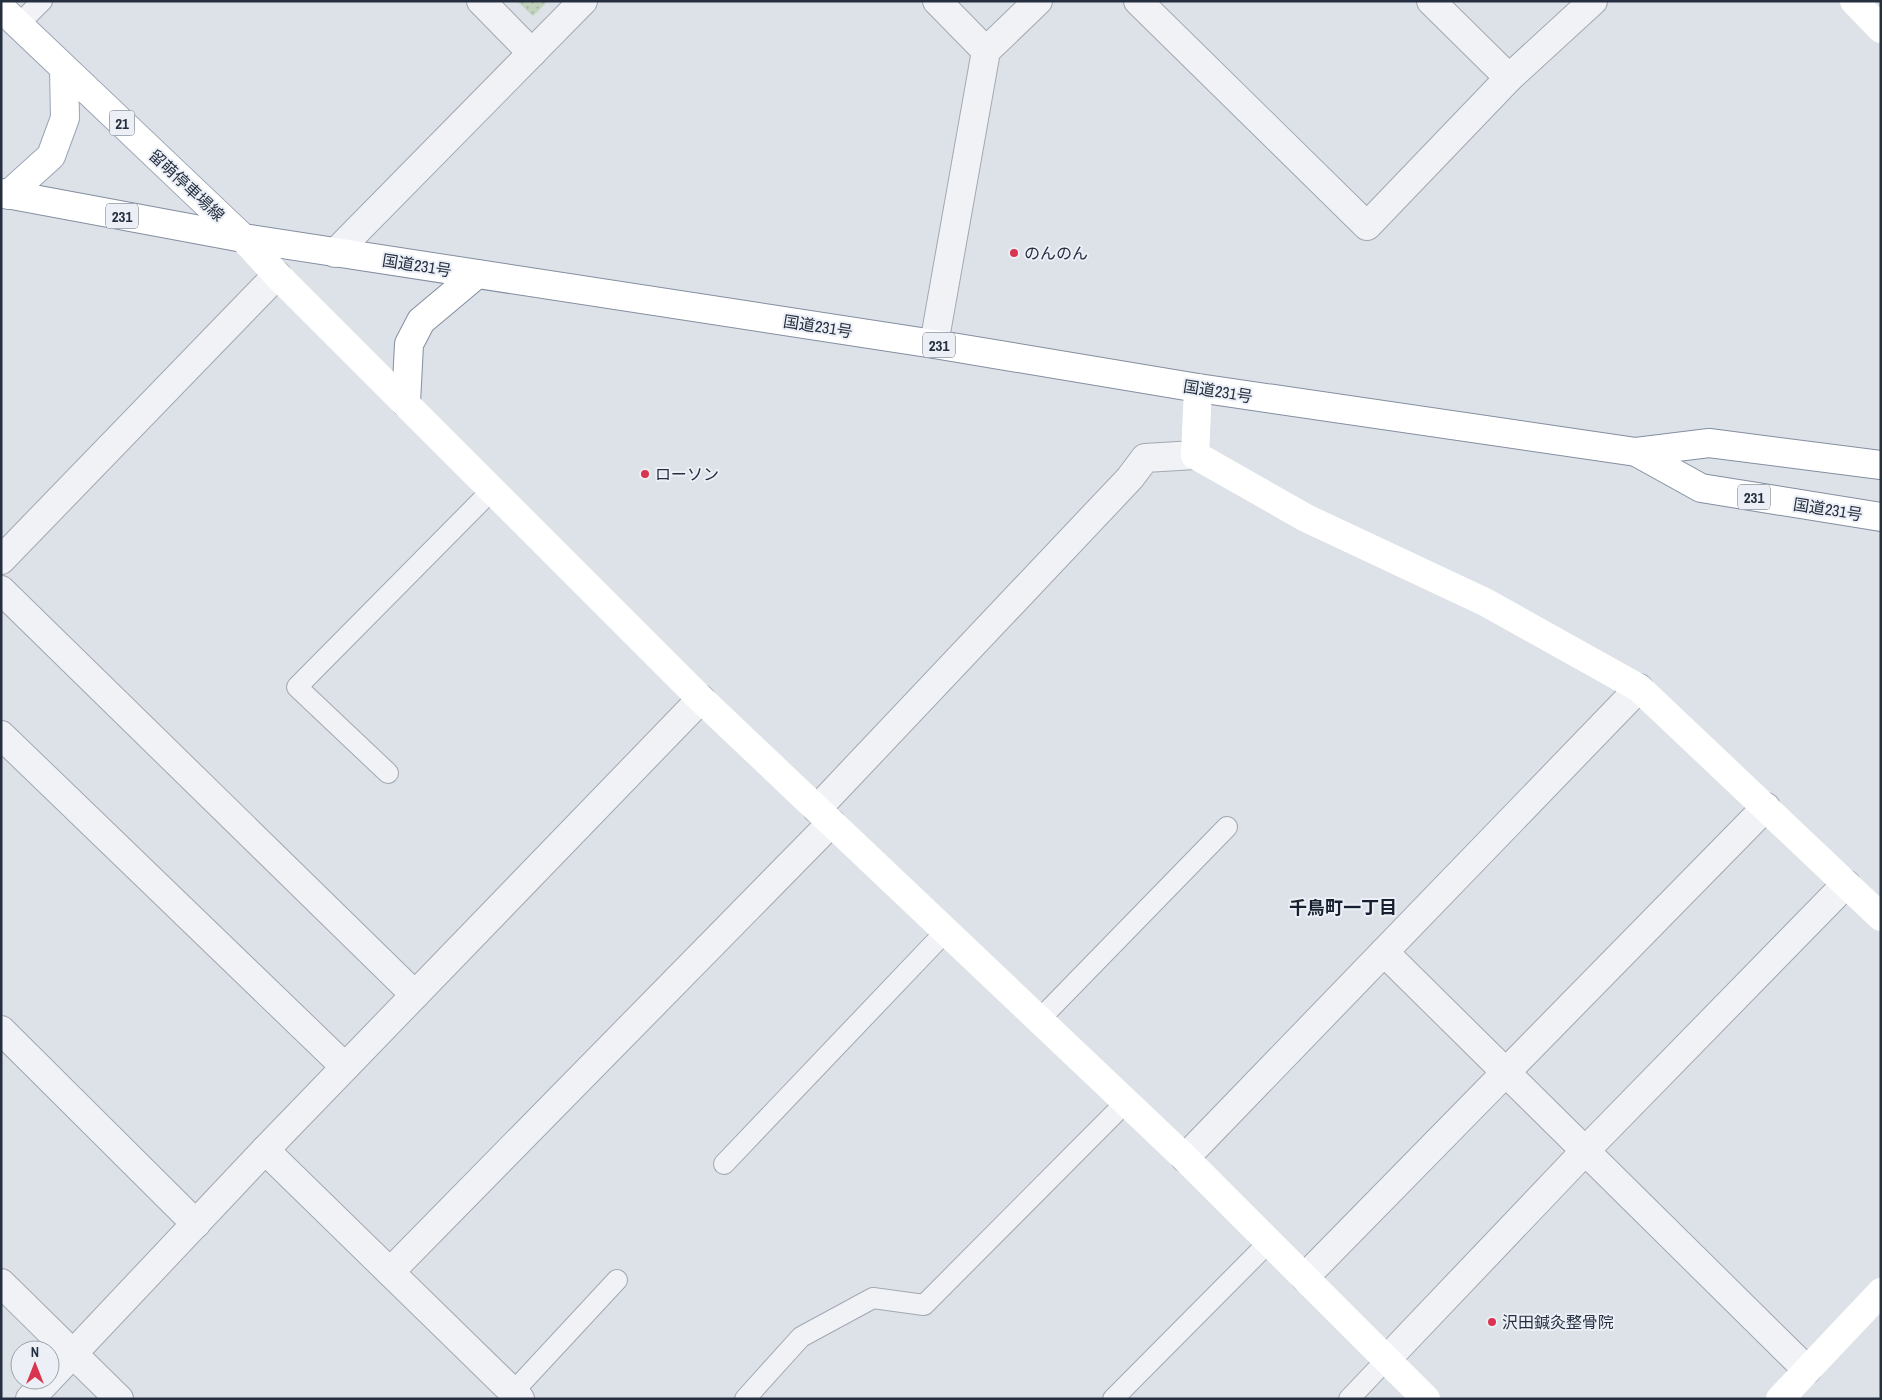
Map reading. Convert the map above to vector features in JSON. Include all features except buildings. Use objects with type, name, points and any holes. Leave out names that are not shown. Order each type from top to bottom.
[{"type":"main road","points":[[1854,1],[1881,29]]},
{"type":"main road","name":"留萌停車場線","points":[[10,16],[243,238],[277,275],[701,699],[1185,1158],[1426,1399]]},
{"type":"main road","points":[[5,194],[51,156],[65,118],[64,69]]},
{"type":"main road","name":"国道231号","points":[[5,194],[335,253],[934,344],[1198,388],[1636,452],[1709,442],[1881,465]]},
{"type":"main road","points":[[406,403],[409,344],[421,320],[477,274]]},
{"type":"main road","points":[[1198,388],[1195,455],[1306,518],[1485,602],[1639,688],[1881,917]]},
{"type":"main road","name":"国道231号","points":[[1636,452],[1701,488],[1881,518]]},
{"type":"main road","points":[[1780,1399],[1881,1292]]},
{"type":"street","points":[[481,1],[532,54]]},
{"type":"street","points":[[335,253],[583,1]]},
{"type":"street","points":[[937,1],[986,51]]},
{"type":"street","points":[[934,344],[986,51],[1038,1]]},
{"type":"street","points":[[1138,1],[1367,226],[1509,78],[1593,1]]},
{"type":"street","points":[[1431,1],[1509,78]]},
{"type":"street","points":[[1,560],[277,275]]},
{"type":"street","points":[[390,1272],[824,816],[1130,478],[1145,458],[1195,455]]},
{"type":"street","points":[[1,590],[415,995]]},
{"type":"street","points":[[1185,1158],[1639,688]]},
{"type":"street","points":[[60,1368],[265,1150],[701,699]]},
{"type":"street","points":[[1,736],[345,1068]]},
{"type":"street","points":[[1305,1277],[1766,807]]},
{"type":"street","points":[[1387,1360],[1585,1151],[1846,884]]},
{"type":"street","points":[[1384,952],[1806,1370]]},
{"type":"street","points":[[1,1030],[196,1224]]},
{"type":"street","points":[[265,1150],[517,1395]]},
{"type":"street","points":[[1,1284],[119,1399]]},
{"type":"lane","points":[[10,16],[42,1]]},
{"type":"lane","points":[[388,773],[298,686],[492,490]]},
{"type":"lane","points":[[1040,1020],[1227,827]]},
{"type":"lane","points":[[724,1164],[946,931]]},
{"type":"lane","points":[[745,1399],[801,1338],[873,1298],[924,1304],[1126,1102]]},
{"type":"lane","points":[[1113,1399],[1269,1242]]},
{"type":"lane","points":[[517,1395],[617,1280]]},
{"type":"lane","points":[[1349,1399],[1387,1360]]},
{"type":"green space","points":[[517,1],[548,1],[533,16]]},
{"type":"place","name":"のんのん","points":[[1014,253]]},
{"type":"place","name":"ローソン","points":[[645,474]]},
{"type":"place","name":"沢田鍼灸整骨院","points":[[1492,1322]]},
{"type":"district","name":"千鳥町一丁目","points":[[1343,907]]}]
